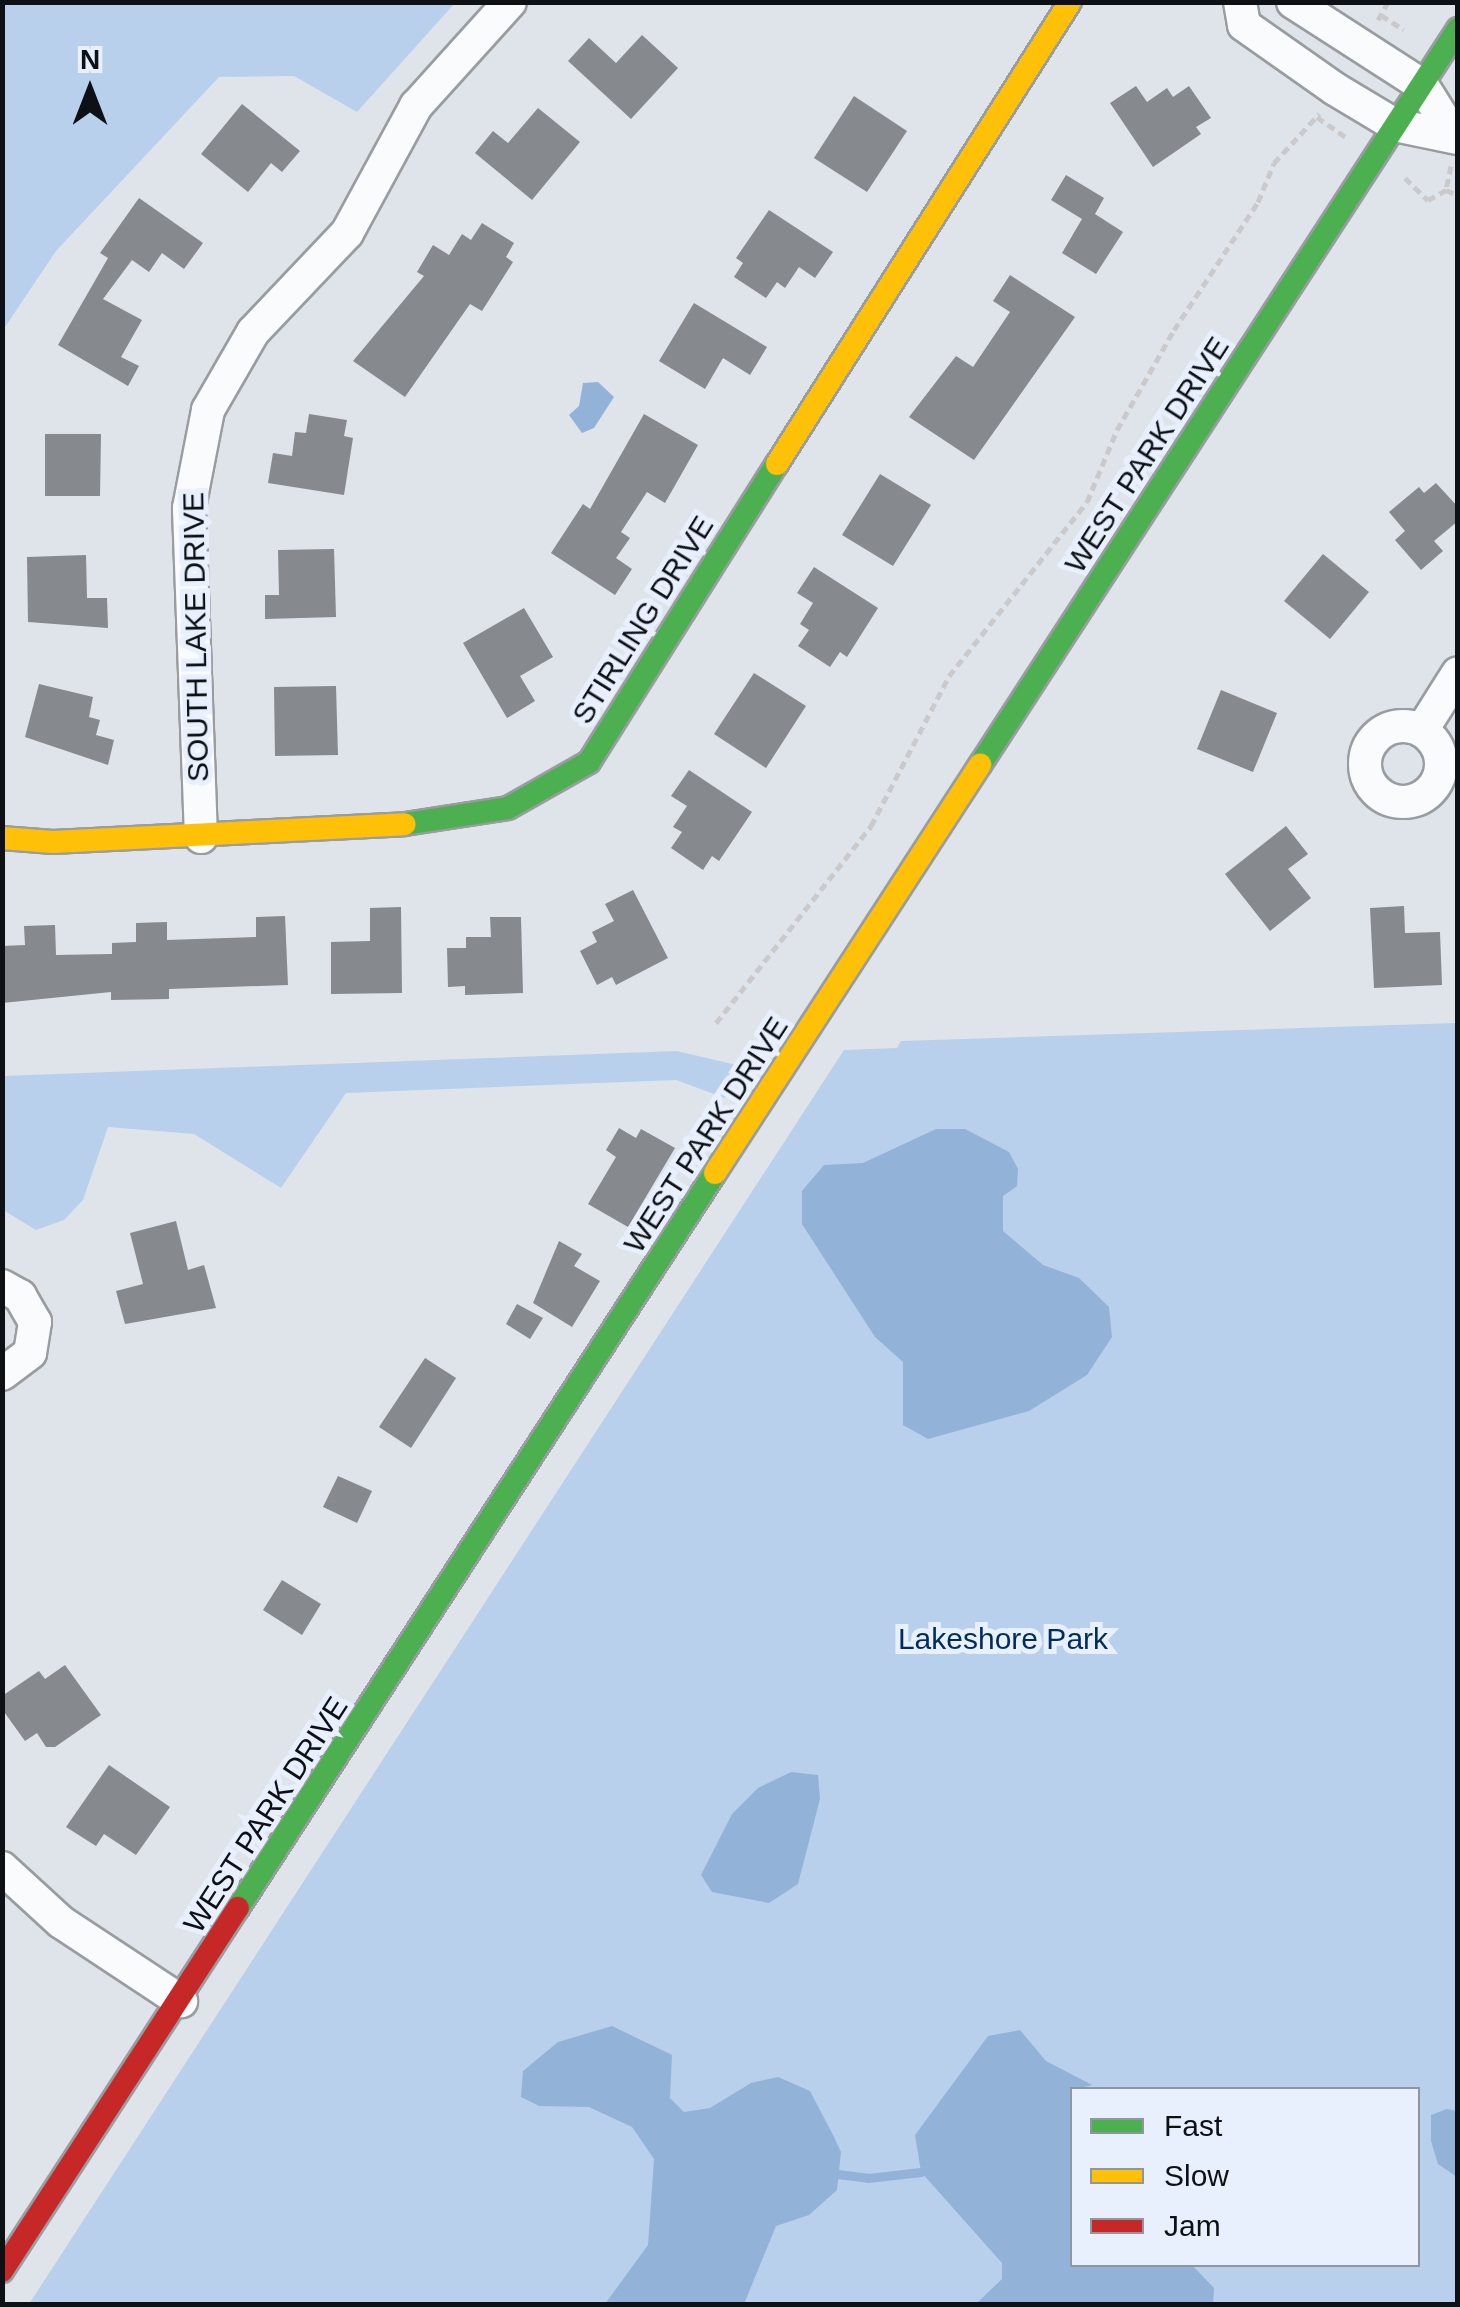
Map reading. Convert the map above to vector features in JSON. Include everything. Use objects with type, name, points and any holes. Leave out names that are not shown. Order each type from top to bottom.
[{"type":"street","name":"SOUTH LAKE DRIVE","points":[[201,836],[189,508],[208,410],[253,332],[348,233],[416,106],[510,2]]},
{"type":"street","name":"STIRLING DRIVE","points":[[2,838],[201,836],[479,816],[534,798],[589,762],[1070,2]]},
{"type":"street","points":[[1240,2],[1244,25],[1395,125],[1456,137]]},
{"type":"street","points":[[1293,2],[1422,85],[1456,137]]},
{"type":"street","name":"WEST PARK DRIVE","points":[[2,2271],[181,2001],[1458,28]]},
{"type":"street","points":[[1422,730],[1458,673]]},
{"type":"street","points":[[2,1286],[20,1296],[35,1322],[30,1353],[2,1374]]},
{"type":"street","points":[[2,1868],[61,1922],[181,2001]]},
{"type":"path","points":[[1388,2],[1381,15],[1404,30]]},
{"type":"path","points":[[716,1023],[871,826],[949,676],[1087,502],[1117,430],[1258,202],[1274,163],[1317,117],[1334,129]]},
{"type":"path","points":[[1445,176],[1446,190]]},
{"type":"path","points":[[1409,180],[1428,200],[1446,190]]},
{"type":"path","points":[[1446,190],[1458,195]]},
{"type":"green space","points":[[3,2],[455,3],[357,112],[294,76],[219,77],[56,251],[3,330]]},
{"type":"green space","name":"Lakeshore Park","points":[[1457,1023],[1457,2304],[29,2304],[844,1050],[897,1048],[901,1041]]},
{"type":"green space","points":[[677,1051],[745,1067],[725,1098],[676,1080],[346,1093],[281,1188],[194,1134],[108,1127],[83,1200],[64,1220],[36,1230],[3,1210],[3,1076]]},
{"type":"shaded area","points":[[598,382],[614,397],[594,428],[582,433],[569,415],[579,406],[583,383]]},
{"type":"shaded area","points":[[936,1129],[965,1129],[1009,1152],[1018,1169],[1017,1186],[1003,1196],[1003,1231],[1043,1265],[1079,1278],[1109,1307],[1112,1337],[1087,1375],[1029,1411],[928,1439],[903,1425],[903,1362],[875,1337],[802,1224],[802,1191],[824,1165],[863,1163]]},
{"type":"shaded area","points":[[791,1772],[818,1775],[820,1799],[798,1884],[769,1903],[712,1892],[701,1875],[732,1814],[758,1788]]},
{"type":"shaded area","points":[[612,2026],[672,2055],[670,2098],[684,2112],[710,2108],[751,2083],[778,2077],[810,2091],[834,2137],[841,2152],[837,2190],[809,2215],[776,2226],[744,2304],[605,2304],[648,2245],[654,2159],[632,2127],[589,2107],[539,2106],[521,2097],[523,2071],[558,2042]]},
{"type":"shaded area","points":[[1020,2030],[1046,2061],[1092,2085],[1070,2087],[1070,2267],[1194,2267],[1214,2288],[1213,2304],[976,2304],[1002,2279],[1002,2263],[921,2172],[915,2135],[988,2036]]},
{"type":"shaded area","points":[[1447,2109],[1457,2111],[1457,2177],[1438,2164],[1431,2141],[1431,2115]]},
{"type":"building","points":[[642,35],[678,68],[631,119],[568,61],[589,38],[616,63]]},
{"type":"building","points":[[1136,86],[1147,102],[1167,88],[1173,97],[1189,86],[1211,118],[1196,127],[1201,134],[1153,167],[1110,103]]},
{"type":"building","points":[[854,96],[907,131],[867,192],[814,158]]},
{"type":"building","points":[[242,104],[300,151],[282,172],[271,163],[248,192],[201,154]]},
{"type":"building","points":[[538,108],[580,142],[532,200],[475,153],[493,131],[508,143]]},
{"type":"building","points":[[1066,175],[1104,198],[1095,214],[1123,232],[1096,274],[1062,253],[1082,219],[1051,200]]},
{"type":"building","points":[[139,198],[203,243],[184,269],[162,253],[149,272],[132,260],[103,299],[142,320],[121,357],[139,366],[128,386],[58,345],[108,258],[100,253]]},
{"type":"building","points":[[769,210],[833,252],[815,278],[799,267],[785,288],[777,282],[766,298],[734,277],[743,263],[736,258]]},
{"type":"building","points":[[482,223],[514,243],[506,257],[513,262],[482,311],[470,304],[405,397],[353,361],[424,276],[417,272],[433,245],[449,255],[462,234],[471,240]]},
{"type":"building","points":[[1010,275],[1075,317],[974,460],[909,417],[956,356],[973,367],[1010,312],[993,301]]},
{"type":"building","points":[[694,303],[767,347],[750,375],[723,358],[705,389],[659,361]]},
{"type":"building","points":[[309,414],[347,420],[344,436],[353,438],[344,495],[268,483],[273,453],[292,456],[295,432],[306,433]]},
{"type":"building","points":[[644,414],[698,445],[665,503],[647,492],[621,532],[630,538],[616,558],[632,569],[615,595],[551,553],[583,504],[590,509]]},
{"type":"building","points":[[45,434],[101,434],[100,496],[45,496]]},
{"type":"building","points":[[880,474],[931,505],[893,566],[842,535]]},
{"type":"building","points":[[1436,483],[1458,507],[1458,521],[1434,541],[1443,551],[1421,570],[1395,540],[1405,531],[1389,512],[1419,487],[1424,493]]},
{"type":"building","points":[[334,549],[336,617],[265,619],[265,595],[279,595],[278,550]]},
{"type":"building","points":[[1323,554],[1369,592],[1330,639],[1284,601]]},
{"type":"building","points":[[86,555],[87,598],[107,598],[108,628],[28,622],[27,557]]},
{"type":"building","points":[[814,567],[878,608],[847,657],[840,652],[830,667],[798,646],[809,630],[800,624],[813,603],[797,593]]},
{"type":"building","points":[[524,608],[553,657],[520,676],[535,701],[507,718],[463,643]]},
{"type":"building","points":[[754,673],[806,706],[766,768],[714,734]]},
{"type":"building","points":[[39,684],[93,697],[89,717],[100,720],[96,735],[114,740],[108,765],[25,737]]},
{"type":"building","points":[[336,686],[338,755],[275,756],[274,687]]},
{"type":"building","points":[[1221,690],[1277,713],[1253,772],[1197,749]]},
{"type":"building","points":[[689,770],[752,812],[719,861],[712,856],[703,870],[671,848],[682,832],[673,827],[687,806],[671,796]]},
{"type":"building","points":[[1286,826],[1308,854],[1288,869],[1311,898],[1270,931],[1225,874]]},
{"type":"building","points":[[633,890],[668,958],[616,985],[612,977],[597,985],[580,951],[597,942],[592,932],[614,921],[605,904]]},
{"type":"building","points":[[1404,906],[1405,933],[1440,932],[1442,985],[1374,988],[1370,908]]},
{"type":"building","points":[[401,907],[402,993],[331,994],[331,942],[370,941],[370,908]]},
{"type":"building","points":[[285,916],[288,985],[169,989],[169,999],[111,1000],[111,992],[2,1003],[2,946],[25,945],[24,926],[55,925],[56,955],[112,954],[112,943],[136,942],[136,923],[167,922],[167,940],[256,937],[256,917]]},
{"type":"building","points":[[490,917],[521,917],[523,993],[465,995],[465,986],[448,987],[447,948],[466,948],[466,937],[491,937]]},
{"type":"building","points":[[619,1128],[636,1138],[641,1129],[675,1148],[628,1227],[588,1204],[616,1157],[606,1150]]},
{"type":"building","points":[[176,1221],[188,1270],[204,1265],[216,1308],[125,1324],[116,1291],[143,1284],[130,1233]]},
{"type":"building","points":[[559,1241],[582,1254],[574,1266],[600,1281],[572,1327],[533,1303]]},
{"type":"building","points":[[517,1304],[543,1318],[530,1339],[506,1324]]},
{"type":"building","points":[[425,1358],[456,1378],[411,1448],[379,1427]]},
{"type":"building","points":[[338,1476],[372,1491],[357,1523],[323,1507]]},
{"type":"building","points":[[282,1580],[321,1604],[302,1635],[263,1610]]},
{"type":"building","points":[[65,1665],[101,1715],[55,1747],[46,1747],[37,1733],[25,1741],[2,1709],[2,1696],[39,1671],[45,1679]]},
{"type":"building","points":[[109,1765],[170,1807],[136,1855],[104,1834],[96,1846],[66,1827]]},
{"type":"waterway","points":[[829,2173],[868,2178],[921,2172]]},
{"type":"traffic: fast","points":[[980,765],[1458,29]]},
{"type":"traffic: fast","points":[[405,824],[508,808],[589,762],[777,464]]},
{"type":"traffic: fast","points":[[238,1908],[715,1173]]},
{"type":"traffic: slow","points":[[777,464],[1070,2]]},
{"type":"traffic: slow","points":[[715,1173],[980,765]]},
{"type":"traffic: slow","points":[[2,838],[53,842],[405,824]]},
{"type":"traffic: jam","points":[[2,2271],[238,1908]]}]
